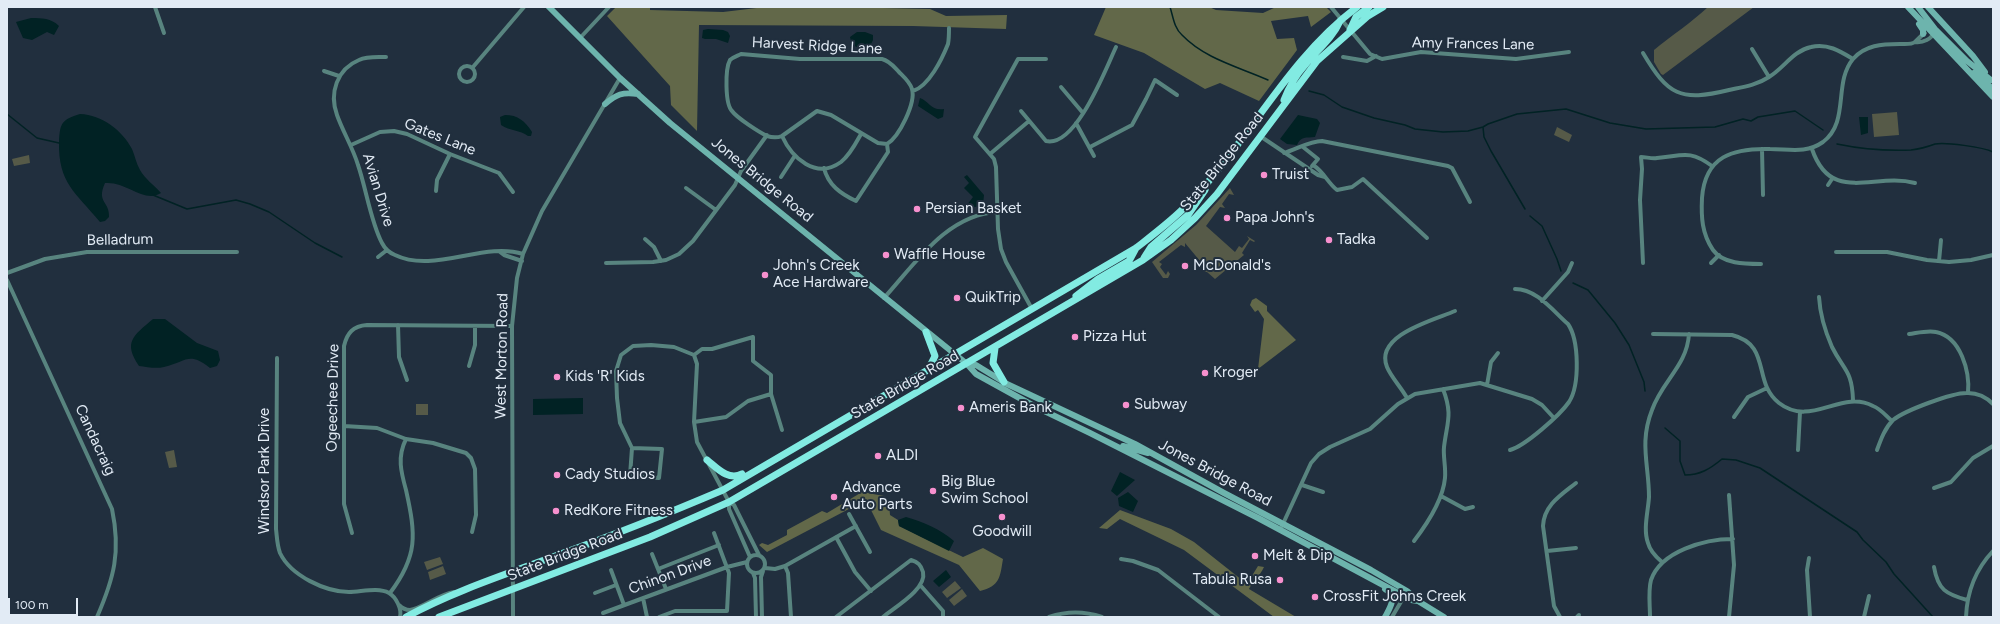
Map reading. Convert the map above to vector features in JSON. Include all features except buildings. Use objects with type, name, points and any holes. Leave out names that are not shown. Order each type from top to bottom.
[{"type":"highway","name":"State Bridge Road","points":[[406,617],[458,592],[662,516],[723,490],[1136,248],[1163,228],[1190,203],[1215,173],[1303,56],[1341,19],[1357,7]]},
{"type":"highway","points":[[1352,33],[1356,17],[1369,7]]},
{"type":"highway","name":"State Bridge Road","points":[[439,617],[650,537],[729,502],[1144,260],[1172,240],[1217,194],[1317,61],[1352,33],[1368,16],[1383,7]]},
{"type":"highway","points":[[1279,111],[1295,78],[1305,64],[1332,36],[1341,19]]},
{"type":"highway","points":[[1144,260],[1151,247],[1177,226],[1194,209],[1215,173]]},
{"type":"highway","points":[[1061,309],[1098,279],[1129,261],[1136,248]]},
{"type":"highway","points":[[926,332],[935,356],[932,366],[926,371]]},
{"type":"highway","points":[[966,348],[965,352],[967,364]]},
{"type":"highway","points":[[995,348],[992,354],[993,363],[1004,382]]},
{"type":"highway","name":"State Bridge Road","points":[[706,460],[728,476],[734,478],[768,460],[778,458]]},
{"type":"main road","name":"Jones Bridge Road","points":[[549,7],[620,78],[686,137],[739,177],[884,298],[967,364],[976,374],[1050,414],[1280,530]]},
{"type":"main road","points":[[1903,7],[1922,29],[1930,32],[1992,81]]},
{"type":"main road","points":[[1908,7],[1993,97]]},
{"type":"main road","points":[[1918,7],[1930,32]]},
{"type":"main road","points":[[1928,7],[1973,56],[1992,81]]},
{"type":"main road","points":[[1967,69],[1978,75],[1993,89]]},
{"type":"main road","points":[[605,104],[616,94],[624,92],[638,94]]},
{"type":"main road","name":"Jones Bridge Road","points":[[967,364],[976,365],[1004,382],[1151,453],[1284,524],[1406,594]]},
{"type":"main road","points":[[1050,414],[1067,416],[1086,426],[1094,425]]},
{"type":"main road","points":[[1090,433],[1101,434],[1125,447],[1151,453]]},
{"type":"main road","points":[[1280,530],[1406,594],[1413,601],[1418,601],[1444,617]]},
{"type":"main road","points":[[1347,565],[1352,572],[1390,593],[1392,604],[1385,617]]},
{"type":"street","points":[[155,7],[164,33]]},
{"type":"street","points":[[473,67],[524,7]]},
{"type":"street","points":[[580,38],[609,7]]},
{"type":"street","points":[[1331,7],[1370,54],[1376,56]]},
{"type":"street","points":[[1916,42],[1942,23]]},
{"type":"street","points":[[887,144],[898,133],[910,110],[912,91],[922,87],[929,79],[948,43],[949,28]]},
{"type":"street","points":[[1761,264],[1732,262],[1719,255],[1708,242],[1703,228],[1703,184],[1712,166],[1731,154],[1762,149],[1796,151],[1812,148],[1824,142],[1837,122],[1841,108],[1843,77],[1853,59],[1863,50],[1875,45],[1924,42],[1930,32]]},
{"type":"street","points":[[1021,111],[1046,141],[1052,142],[1071,130],[1089,105],[1116,47]]},
{"type":"street","points":[[1643,53],[1662,82],[1674,91],[1688,95],[1708,95],[1754,84],[1769,77],[1795,54],[1811,47],[1832,48],[1853,59]]},
{"type":"street","points":[[1752,49],[1769,77]]},
{"type":"street","name":"Amy Frances Lane","points":[[1343,57],[1367,61],[1376,56],[1382,59],[1421,52],[1516,59],[1569,52]]},
{"type":"street","name":"Harvest Ridge Lane","points":[[782,136],[778,137],[767,135],[735,114],[729,106],[728,66],[732,58],[741,54],[800,59],[885,60],[890,63],[908,82],[912,91]]},
{"type":"street","points":[[324,71],[339,76],[350,65],[360,59],[386,57]]},
{"type":"street","points":[[1032,309],[1003,256],[999,241],[996,167],[990,154],[975,137],[1018,59],[1046,59]]},
{"type":"street","points":[[465,65],[473,67],[475,72],[474,78],[467,82],[462,80],[459,76],[460,68],[465,65]]},
{"type":"street","name":"Avian Drive","points":[[339,76],[333,93],[335,106],[351,145],[366,190],[374,221],[382,243],[387,250],[395,256],[418,262],[500,252],[505,250],[523,254]]},
{"type":"street","name":"West Morton Road","points":[[513,617],[513,300],[523,254],[542,211],[620,78]]},
{"type":"street","points":[[1090,147],[1132,125],[1155,80],[1177,95]]},
{"type":"street","points":[[1061,87],[1083,113]]},
{"type":"street","points":[[861,134],[842,161],[831,167],[824,168],[812,167],[794,157],[782,136],[817,112],[831,115],[878,143],[887,144]]},
{"type":"street","points":[[990,154],[1029,121]]},
{"type":"street","points":[[1076,123],[1094,156]]},
{"type":"street","name":"Gates Lane","points":[[351,145],[380,132],[394,131],[407,134],[450,154],[499,173],[513,192]]},
{"type":"street","points":[[606,263],[661,261],[673,258],[683,251],[735,185],[767,135]]},
{"type":"street","points":[[1260,136],[1309,170],[1321,177],[1325,177]]},
{"type":"street","points":[[1284,153],[1304,147],[1309,143],[1320,141],[1448,166],[1452,168],[1470,202]]},
{"type":"street","points":[[824,168],[826,176],[831,184],[845,196],[856,201],[888,152],[887,144]]},
{"type":"street","points":[[1304,147],[1318,159],[1309,170]]},
{"type":"street","points":[[1812,148],[1821,167],[1832,179],[1851,184],[1897,180],[1915,183]]},
{"type":"street","points":[[1762,149],[1763,195]]},
{"type":"street","points":[[436,191],[437,180],[450,154]]},
{"type":"street","points":[[1642,264],[1640,241],[1641,157],[1656,159],[1672,155],[1692,155],[1702,159],[1712,166]]},
{"type":"street","points":[[781,177],[794,157]]},
{"type":"street","points":[[1313,165],[1324,173],[1328,184],[1337,190],[1352,187],[1363,179],[1427,238]]},
{"type":"street","points":[[1828,185],[1832,179]]},
{"type":"street","points":[[686,188],[716,210]]},
{"type":"street","points":[[884,298],[935,240],[974,217],[998,212]]},
{"type":"street","points":[[645,239],[654,247],[661,261]]},
{"type":"street","points":[[1939,261],[1941,240]]},
{"type":"street","points":[[378,257],[387,250]]},
{"type":"street","name":"Belladrum","points":[[7,273],[45,259],[87,252],[237,252]]},
{"type":"street","name":"Avian Drive","points":[[500,252],[504,255],[522,261]]},
{"type":"street","points":[[1836,252],[1887,252],[1939,261],[1971,260],[1993,255]]},
{"type":"street","points":[[1712,263],[1719,255]]},
{"type":"street","points":[[1542,301],[1568,272],[1572,263]]},
{"type":"street","name":"Candacraig","points":[[7,280],[112,509],[117,540],[116,561],[108,591],[97,617]]},
{"type":"street","points":[[1510,450],[1523,445],[1554,418],[1570,401],[1574,390],[1576,345],[1575,337],[1568,324],[1528,291],[1515,289]]},
{"type":"street","points":[[1819,297],[1822,318],[1832,346],[1851,378],[1853,400]]},
{"type":"street","points":[[1407,398],[1386,366],[1385,355],[1388,345],[1399,335],[1455,311]]},
{"type":"street","name":"Ogeechee Drive","points":[[352,533],[344,504],[344,346],[347,336],[353,329],[362,325],[512,326]]},
{"type":"street","points":[[398,325],[398,357],[407,380]]},
{"type":"street","points":[[469,366],[475,345],[475,326]]},
{"type":"street","points":[[1909,334],[1936,332],[1945,334],[1951,340],[1957,347],[1967,372],[1968,393]]},
{"type":"street","points":[[1653,334],[1732,335],[1747,340],[1759,355],[1767,388],[1780,404],[1800,412],[1816,411],[1840,402],[1853,400],[1874,406],[1892,422]]},
{"type":"street","points":[[1662,562],[1651,550],[1646,536],[1649,497],[1644,455],[1645,436],[1649,418],[1656,400],[1686,354],[1689,334]]},
{"type":"street","points":[[694,355],[702,349],[712,349],[753,337],[753,361],[771,375],[771,394],[782,430]]},
{"type":"street","points":[[632,448],[662,449],[659,478],[630,476],[632,448],[620,423],[616,371],[621,355],[633,346],[651,345],[674,347],[694,355],[697,364],[694,422],[697,442],[729,502],[729,509],[749,552],[750,557],[747,562],[749,570],[753,573],[755,578],[756,617]]},
{"type":"street","points":[[1487,385],[1491,362],[1498,353]]},
{"type":"street","name":"Windsor Park Drive","points":[[277,358],[276,529],[280,552],[292,568],[309,580],[323,587],[341,592],[377,591],[390,593]]},
{"type":"street","points":[[1280,530],[1311,463],[1318,454],[1330,446],[1370,429],[1407,398],[1415,394],[1472,383],[1487,385],[1532,399],[1542,405],[1554,418]]},
{"type":"street","points":[[1734,417],[1748,397],[1767,388]]},
{"type":"street","points":[[1414,541],[1422,530],[1441,496],[1445,476],[1444,447],[1450,420],[1448,405],[1443,389]]},
{"type":"street","points":[[1877,450],[1885,431],[1892,422],[1910,410],[1956,394],[1968,393],[1982,396],[1993,404]]},
{"type":"street","points":[[694,422],[726,417],[748,401],[771,394]]},
{"type":"street","points":[[1798,450],[1800,412]]},
{"type":"street","points":[[344,426],[377,428],[406,439],[433,443],[459,450],[471,458],[475,469],[476,515],[472,532]]},
{"type":"street","points":[[400,617],[399,605],[390,593],[404,573],[413,546],[411,511],[400,464],[401,451],[406,439]]},
{"type":"street","points":[[1934,488],[1951,482],[1973,458],[1993,446]]},
{"type":"street","points":[[1560,617],[1554,606],[1543,517],[1549,506],[1576,483]]},
{"type":"street","points":[[1302,485],[1323,492]]},
{"type":"street","points":[[1729,495],[1734,565],[1729,617]]},
{"type":"street","points":[[1441,496],[1465,509],[1473,507]]},
{"type":"street","points":[[729,502],[734,505],[759,555],[765,559],[761,577],[762,617]]},
{"type":"street","points":[[849,514],[870,552]]},
{"type":"street","points":[[753,573],[758,573],[764,569],[775,569],[784,566],[856,526]]},
{"type":"street","points":[[659,617],[675,611],[727,612],[729,573],[714,533]]},
{"type":"street","points":[[836,537],[855,572],[871,591]]},
{"type":"street","points":[[1650,617],[1651,580],[1662,562],[1676,553],[1702,544],[1721,539],[1733,540]]},
{"type":"street","points":[[658,569],[719,545]]},
{"type":"street","points":[[1547,552],[1576,548]]},
{"type":"street","points":[[1966,617],[1967,600],[1974,578],[1993,551]]},
{"type":"street","points":[[652,554],[666,589]]},
{"type":"street","points":[[750,557],[759,555]]},
{"type":"street","points":[[1810,558],[1807,570],[1810,617]]},
{"type":"street","points":[[1121,559],[1133,561],[1158,570],[1219,617]]},
{"type":"street","points":[[836,617],[911,560],[922,566],[924,575],[921,586],[883,617]]},
{"type":"street","name":"Chinon Drive","points":[[603,613],[727,566],[747,562]]},
{"type":"street","points":[[784,566],[788,573],[791,617]]},
{"type":"street","points":[[1934,567],[1936,578],[1944,590],[1951,596],[1967,600]]},
{"type":"street","points":[[611,570],[624,604]]},
{"type":"street","points":[[595,592],[616,585]]},
{"type":"street","points":[[921,586],[943,611],[943,617]]},
{"type":"street","name":"State Bridge Road","points":[[399,605],[403,609],[410,610],[445,593],[458,592]]},
{"type":"street","points":[[1392,617],[1406,594]]},
{"type":"street","points":[[1864,617],[1869,596]]},
{"type":"street","points":[[643,598],[647,617]]},
{"type":"street","points":[[1049,617],[1072,612],[1086,613],[1102,617]]},
{"type":"shaded area","points":[[616,7],[650,7],[650,10],[723,12],[765,7],[836,7],[930,9],[946,16],[1007,15],[1006,29],[913,26],[699,25],[697,131],[671,105],[670,86],[607,16]]},
{"type":"shaded area","points":[[1106,7],[1209,7],[1216,10],[1263,13],[1276,7],[1326,7],[1331,12],[1311,27],[1308,16],[1271,21],[1277,39],[1294,38],[1297,50],[1259,101],[1220,83],[1205,89],[1144,53],[1094,35]]},
{"type":"shaded area","points":[[1708,7],[1754,7],[1663,75],[1661,74],[1654,62],[1654,50]]},
{"type":"shaded area","points":[[31,18],[43,18],[50,20],[59,26],[54,35],[47,32],[32,40],[23,38],[16,22]]},
{"type":"shaded area","points":[[703,30],[723,30],[728,32],[730,36],[728,43],[716,39],[702,38]]},
{"type":"shaded area","points":[[857,32],[865,32],[873,35],[873,40],[870,46],[857,47],[852,45],[850,37]]},
{"type":"shaded area","points":[[920,98],[936,109],[944,109],[943,117],[938,119],[918,106]]},
{"type":"shaded area","points":[[1897,112],[1899,135],[1874,137],[1872,114]]},
{"type":"shaded area","points":[[80,114],[96,117],[117,130],[128,142],[137,165],[142,173],[161,193],[155,196],[148,196],[121,185],[105,183],[102,194],[108,208],[109,217],[105,221],[100,222],[76,195],[65,178],[59,156],[61,126],[69,118]]},
{"type":"shaded area","points":[[505,115],[517,117],[524,122],[532,132],[531,136],[501,125],[500,117]]},
{"type":"shaded area","points":[[1298,115],[1317,119],[1320,123],[1315,137],[1302,139],[1297,145],[1287,144],[1280,139]]},
{"type":"shaded area","points":[[1859,117],[1868,117],[1868,133],[1861,135]]},
{"type":"shaded area","points":[[1557,127],[1572,135],[1569,142],[1554,135]]},
{"type":"shaded area","points":[[29,155],[30,163],[14,166],[12,159]]},
{"type":"shaded area","points":[[967,175],[984,195],[983,205],[971,208],[967,205],[973,197],[964,188],[969,183],[964,177]]},
{"type":"shaded area","points":[[1230,188],[1234,195],[1229,194],[1222,204],[1225,208],[1220,207],[1206,226],[1235,252],[1239,246],[1242,248],[1249,239],[1247,236],[1255,241],[1250,240],[1242,253],[1244,255],[1215,279],[1207,272],[1204,272],[1205,267],[1185,243],[1185,247],[1181,245],[1159,262],[1162,264],[1160,267],[1166,275],[1168,271],[1170,274],[1168,278],[1163,278],[1152,262],[1196,225]]},
{"type":"shaded area","points":[[1256,298],[1267,306],[1267,311],[1296,340],[1258,369],[1264,319],[1258,310],[1255,312],[1250,305],[1252,300]]},
{"type":"shaded area","points":[[153,319],[165,319],[197,343],[218,351],[220,360],[217,366],[210,368],[197,360],[187,359],[161,368],[139,366],[132,351],[132,340],[140,330]]},
{"type":"shaded area","points":[[583,398],[583,414],[533,415],[533,399]]},
{"type":"shaded area","points":[[416,404],[428,404],[428,415],[416,415]]},
{"type":"shaded area","points":[[174,450],[177,467],[169,468],[165,452]]},
{"type":"shaded area","points":[[1120,472],[1135,480],[1117,496],[1111,491]]},
{"type":"shaded area","points":[[862,492],[884,496],[889,503],[890,515],[898,520],[899,526],[963,557],[983,548],[1003,559],[998,580],[992,586],[980,591],[959,565],[881,530],[866,500],[767,552],[759,545],[762,543],[768,545],[787,535],[787,530],[822,511],[827,513]]},
{"type":"shaded area","points":[[1128,492],[1138,501],[1133,512],[1119,506],[1118,498]]},
{"type":"shaded area","points":[[1120,510],[1171,529],[1194,542],[1247,584],[1258,566],[1264,567],[1249,589],[1296,617],[1274,617],[1184,550],[1120,519],[1107,529],[1099,528]]},
{"type":"shaded area","points":[[906,517],[932,526],[949,537],[954,541],[949,551],[899,526],[898,520]]},
{"type":"shaded area","points":[[440,557],[443,564],[427,570],[424,562]]},
{"type":"shaded area","points":[[443,566],[446,574],[430,580],[428,572]]},
{"type":"shaded area","points":[[946,570],[951,577],[939,587],[933,581]]},
{"type":"shaded area","points":[[955,581],[961,588],[947,598],[942,592]]},
{"type":"shaded area","points":[[962,589],[967,596],[954,606],[949,600]]},
{"type":"waterway","points":[[1170,7],[1177,29],[1191,43],[1223,62],[1268,80]]},
{"type":"waterway","points":[[1309,91],[1324,95],[1342,107],[1374,118],[1405,125],[1415,129],[1443,132],[1468,131],[1517,114],[1566,109],[1610,123],[1646,129],[1715,127],[1743,119],[1751,121],[1758,117],[1795,111],[1823,130]]},
{"type":"waterway","points":[[7,114],[37,138],[59,143]]},
{"type":"waterway","points":[[1483,127],[1484,137],[1491,151],[1525,209]]},
{"type":"waterway","points":[[1837,144],[1883,150],[1911,150],[1935,144],[1955,144],[1993,152]]},
{"type":"waterway","points":[[153,195],[187,209],[236,200],[250,204],[269,212],[315,243],[342,257]]},
{"type":"waterway","points":[[1530,216],[1542,226],[1561,271]]},
{"type":"waterway","points":[[1573,283],[1588,290],[1615,323],[1629,345],[1644,382],[1645,391]]},
{"type":"waterway","points":[[1665,428],[1680,441],[1680,461],[1685,475],[1705,471],[1722,459],[1736,460],[1760,468],[1857,532],[1863,540],[1886,562],[1894,574],[1933,617]]},
{"type":"place","name":"Truist","points":[[1264,175]]},
{"type":"place","name":"Persian Basket","points":[[917,209]]},
{"type":"place","name":"Papa John's","points":[[1227,218]]},
{"type":"place","name":"Tadka","points":[[1329,240]]},
{"type":"place","name":"Waffle House","points":[[886,255]]},
{"type":"place","name":"McDonald's","points":[[1185,266]]},
{"type":"place","name":"John's Creek Ace Hardware","points":[[765,275]]},
{"type":"place","name":"QuikTrip","points":[[957,298]]},
{"type":"place","name":"Pizza Hut","points":[[1075,337]]},
{"type":"place","name":"Kroger","points":[[1205,373]]},
{"type":"place","name":"Kids 'R' Kids","points":[[557,377]]},
{"type":"place","name":"Subway","points":[[1126,405]]},
{"type":"place","name":"Ameris Bank","points":[[961,408]]},
{"type":"place","name":"ALDI","points":[[878,456]]},
{"type":"place","name":"Cady Studios","points":[[557,475]]},
{"type":"place","name":"Big Blue Swim School","points":[[933,491]]},
{"type":"place","name":"Advance Auto Parts","points":[[834,497]]},
{"type":"place","name":"RedKore Fitness","points":[[556,511]]},
{"type":"place","name":"Goodwill","points":[[1002,517]]},
{"type":"place","name":"Melt & Dip","points":[[1255,556]]},
{"type":"place","name":"Tabula Rusa","points":[[1280,580]]},
{"type":"place","name":"CrossFit Johns Creek","points":[[1315,597]]}]
